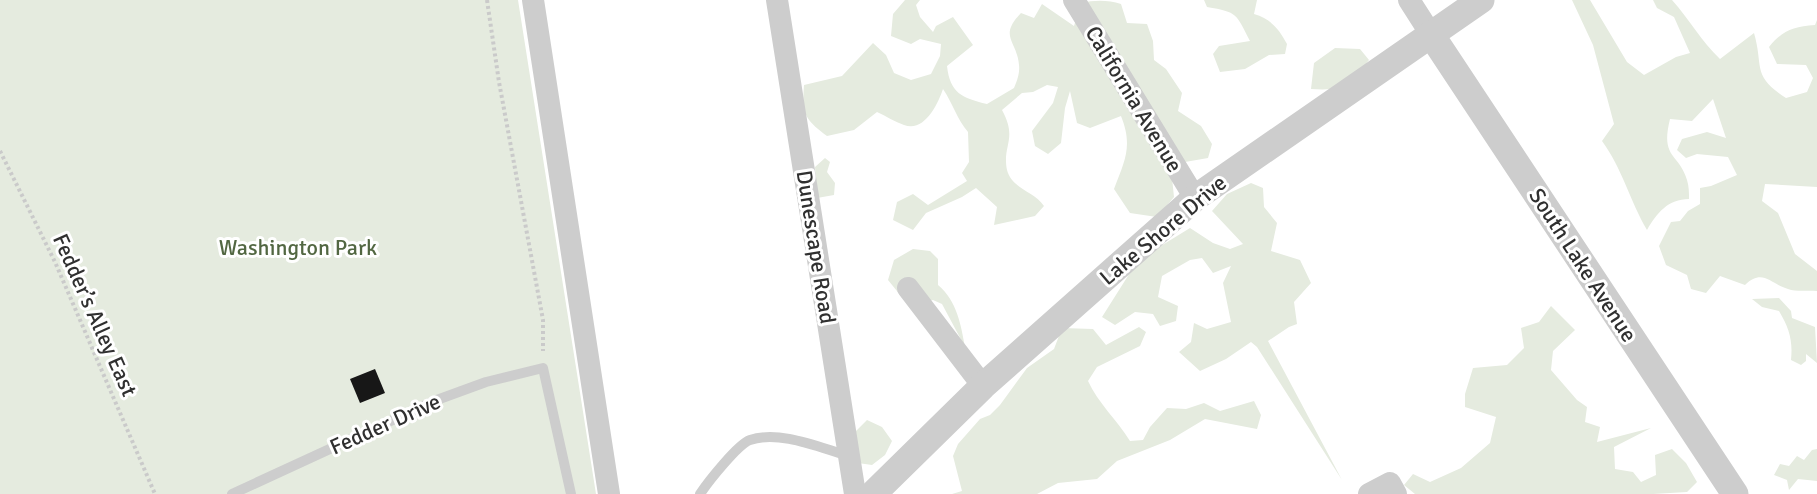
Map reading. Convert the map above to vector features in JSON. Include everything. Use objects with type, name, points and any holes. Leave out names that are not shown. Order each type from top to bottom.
[{"type":"street","points":[[532,0],[609,494]]},
{"type":"street","name":"Dunescape Road","points":[[777,0],[855,494]]},
{"type":"street","name":"California Avenue","points":[[1074,0],[1194,198]]},
{"type":"street","points":[[1409,0],[1432,36]]},
{"type":"street","name":"Lake Shore Drive","points":[[873,494],[983,386],[1194,198],[1432,36],[1481,0]]},
{"type":"street","name":"South Lake Avenue","points":[[1432,36],[1735,494]]},
{"type":"street","points":[[908,288],[983,386]]},
{"type":"street","points":[[1369,494],[1390,483],[1396,494]]},
{"type":"lane","name":"Fedder Drive","points":[[232,494],[434,401],[486,382],[543,368]]},
{"type":"lane","points":[[543,368],[571,494]]},
{"type":"lane","points":[[700,494],[712,477],[748,440],[771,438],[791,440],[849,456]]},
{"type":"path","points":[[487,0],[499,82],[543,320],[543,368]]},
{"type":"path","name":"Fedder’s Alley East","points":[[0,151],[56,262],[155,494]]},
{"type":"green space","name":"Washington Park","points":[[0,0],[518,0],[596,494],[0,494]]},
{"type":"green space","points":[[905,0],[920,0],[916,5],[920,17],[933,32],[936,26],[953,17],[973,45],[947,66],[951,82],[959,93],[987,104],[1014,88],[1016,83],[1019,65],[1010,33],[1014,21],[1021,13],[1034,18],[1042,4],[1074,26],[1081,3],[1101,1],[1121,4],[1127,23],[1147,24],[1153,41],[1154,60],[1166,69],[1182,93],[1178,111],[1201,126],[1212,144],[1208,158],[1185,162],[1172,178],[1174,197],[1157,217],[1130,213],[1114,189],[1127,145],[1127,136],[1121,116],[1090,128],[1077,123],[1070,91],[1065,108],[1061,143],[1048,154],[1035,146],[1032,131],[1053,103],[1058,87],[1047,85],[1033,92],[1022,93],[1002,110],[1009,128],[1007,170],[1013,182],[1044,206],[1035,216],[994,225],[997,207],[976,188],[926,213],[913,230],[893,220],[897,202],[913,194],[928,205],[967,181],[962,173],[969,162],[968,132],[943,89],[934,109],[918,125],[904,125],[877,112],[854,130],[827,136],[813,125],[806,115],[804,85],[842,76],[873,43],[886,55],[894,73],[911,80],[931,74],[940,56],[941,44],[920,39],[911,44],[891,36],[893,14]]},
{"type":"green space","points":[[1204,0],[1257,0],[1254,14],[1278,29],[1287,44],[1285,54],[1269,55],[1245,69],[1220,72],[1213,54],[1219,46],[1250,41],[1235,16],[1207,7]]},
{"type":"green space","points":[[1572,0],[1590,0],[1627,62],[1644,75],[1676,57],[1690,53],[1674,17],[1657,8],[1653,0],[1672,0],[1720,59],[1754,33],[1763,77],[1786,98],[1807,92],[1813,78],[1806,65],[1777,64],[1769,47],[1784,33],[1794,28],[1815,25],[1817,20],[1817,187],[1765,184],[1762,201],[1778,213],[1795,254],[1817,271],[1817,291],[1791,290],[1762,277],[1751,280],[1745,285],[1720,276],[1706,293],[1691,289],[1687,275],[1666,265],[1659,246],[1671,222],[1680,221],[1688,211],[1700,204],[1700,188],[1737,175],[1728,157],[1697,154],[1686,158],[1677,150],[1682,139],[1707,132],[1726,138],[1713,99],[1692,121],[1670,119],[1667,142],[1669,149],[1684,171],[1689,199],[1669,204],[1647,230],[1615,162],[1602,141],[1614,124],[1593,45]]},
{"type":"green space","points":[[1335,48],[1360,49],[1369,60],[1351,81],[1339,88],[1311,89],[1314,63]]},
{"type":"green space","points":[[825,158],[830,162],[827,172],[835,183],[834,195],[817,198],[815,167]]},
{"type":"green space","points":[[1251,183],[1263,188],[1264,207],[1277,223],[1271,251],[1300,260],[1311,283],[1294,302],[1297,324],[1268,341],[1342,480],[1257,347],[1251,342],[1226,359],[1200,371],[1179,352],[1191,342],[1194,323],[1207,329],[1231,322],[1223,283],[1231,266],[1213,273],[1202,258],[1190,260],[1162,276],[1158,297],[1178,306],[1176,321],[1160,326],[1153,314],[1135,312],[1115,325],[1102,317],[1138,260],[1190,228],[1213,243],[1230,249],[1243,244],[1212,211],[1227,194]]},
{"type":"green space","points":[[913,249],[930,251],[938,259],[938,285],[954,306],[965,347],[942,304],[933,300],[914,305],[901,296],[888,280],[894,260]]},
{"type":"green space","points":[[1779,298],[1791,311],[1792,318],[1815,327],[1817,363],[1806,354],[1806,361],[1801,365],[1791,360],[1790,334],[1779,311],[1762,307],[1752,299]]},
{"type":"green space","points":[[1551,306],[1575,330],[1553,351],[1551,370],[1577,400],[1587,407],[1585,422],[1600,427],[1597,442],[1651,428],[1614,447],[1615,469],[1633,472],[1641,482],[1656,475],[1655,455],[1672,449],[1686,463],[1697,482],[1687,492],[1653,494],[1415,494],[1404,485],[1413,474],[1430,482],[1461,468],[1490,443],[1496,417],[1465,407],[1465,394],[1473,368],[1507,365],[1524,348],[1521,328],[1539,322]]},
{"type":"green space","points":[[1139,327],[1146,332],[1140,346],[1097,367],[1088,381],[1097,397],[1130,441],[1143,440],[1150,427],[1167,408],[1186,409],[1204,403],[1220,411],[1254,401],[1261,415],[1257,429],[1205,419],[1170,440],[1117,461],[1097,479],[1058,483],[1037,494],[952,494],[962,491],[953,456],[958,444],[980,419],[990,415],[1000,405],[1027,368],[1054,349],[1062,328],[1093,329],[1106,345]]},
{"type":"green space","points":[[867,420],[882,427],[892,441],[885,455],[872,465],[858,463],[854,433]]},
{"type":"green space","points":[[1817,449],[1817,481],[1798,479],[1789,490],[1787,480],[1774,475],[1780,464],[1789,466],[1797,456],[1804,460],[1812,450]]},
{"type":"building","points":[[375,369],[385,393],[360,403],[350,379]]}]
